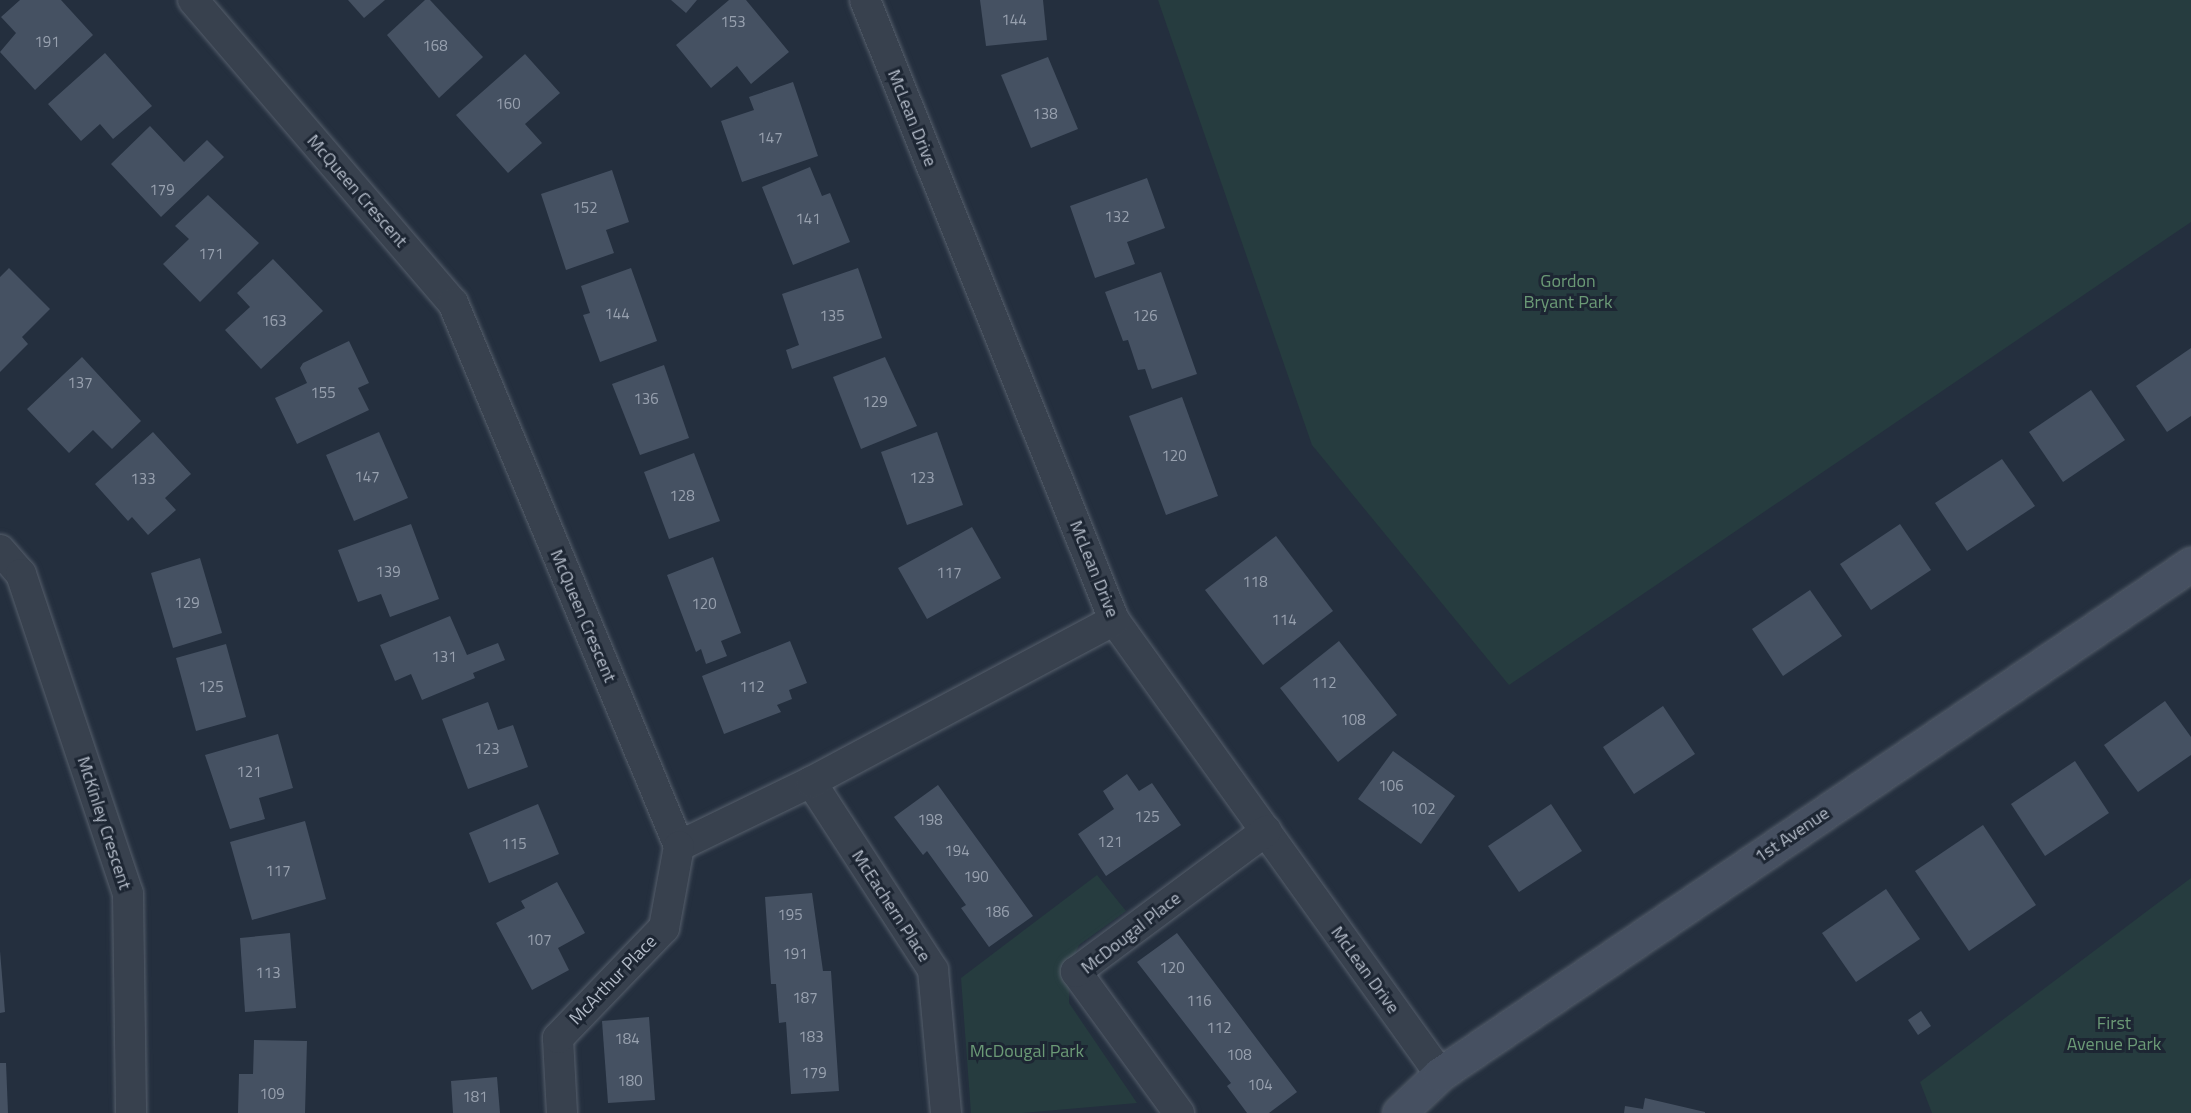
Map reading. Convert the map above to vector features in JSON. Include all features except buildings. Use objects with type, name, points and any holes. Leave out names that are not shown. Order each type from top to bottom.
[{"type":"street","name":"McQueen Crescent","points":[[193,0],[453,303],[679,846]]},
{"type":"street","name":"McLean Drive","points":[[865,0],[1114,620],[1440,1074]]},
{"type":"street","name":"McKinley Crescent","points":[[0,550],[21,574],[128,894],[131,1113]]},
{"type":"street","name":"1st Avenue","points":[[1399,1113],[1440,1074],[2191,564]]},
{"type":"street","points":[[679,846],[811,782],[1114,620]]},
{"type":"street","name":"McEachern Place","points":[[811,782],[933,970],[946,1113]]},
{"type":"street","name":"McDougal Place","points":[[1179,1113],[1076,972],[1266,831]]},
{"type":"street","name":"McArthur Place","points":[[562,1113],[558,1038],[664,928],[679,846]]},
{"type":"green space","name":"Gordon Bryant Park","points":[[1158,0],[2191,0],[2191,222],[1509,685],[1312,445]]},
{"type":"green space","name":"McDougal Park","points":[[1097,875],[1126,911],[1079,945],[1070,965],[1069,1003],[1137,1103],[1022,1113],[971,1113],[961,978]]},
{"type":"green space","name":"First Avenue Park","points":[[2191,878],[2191,1113],[1932,1113],[1920,1082]]}]
